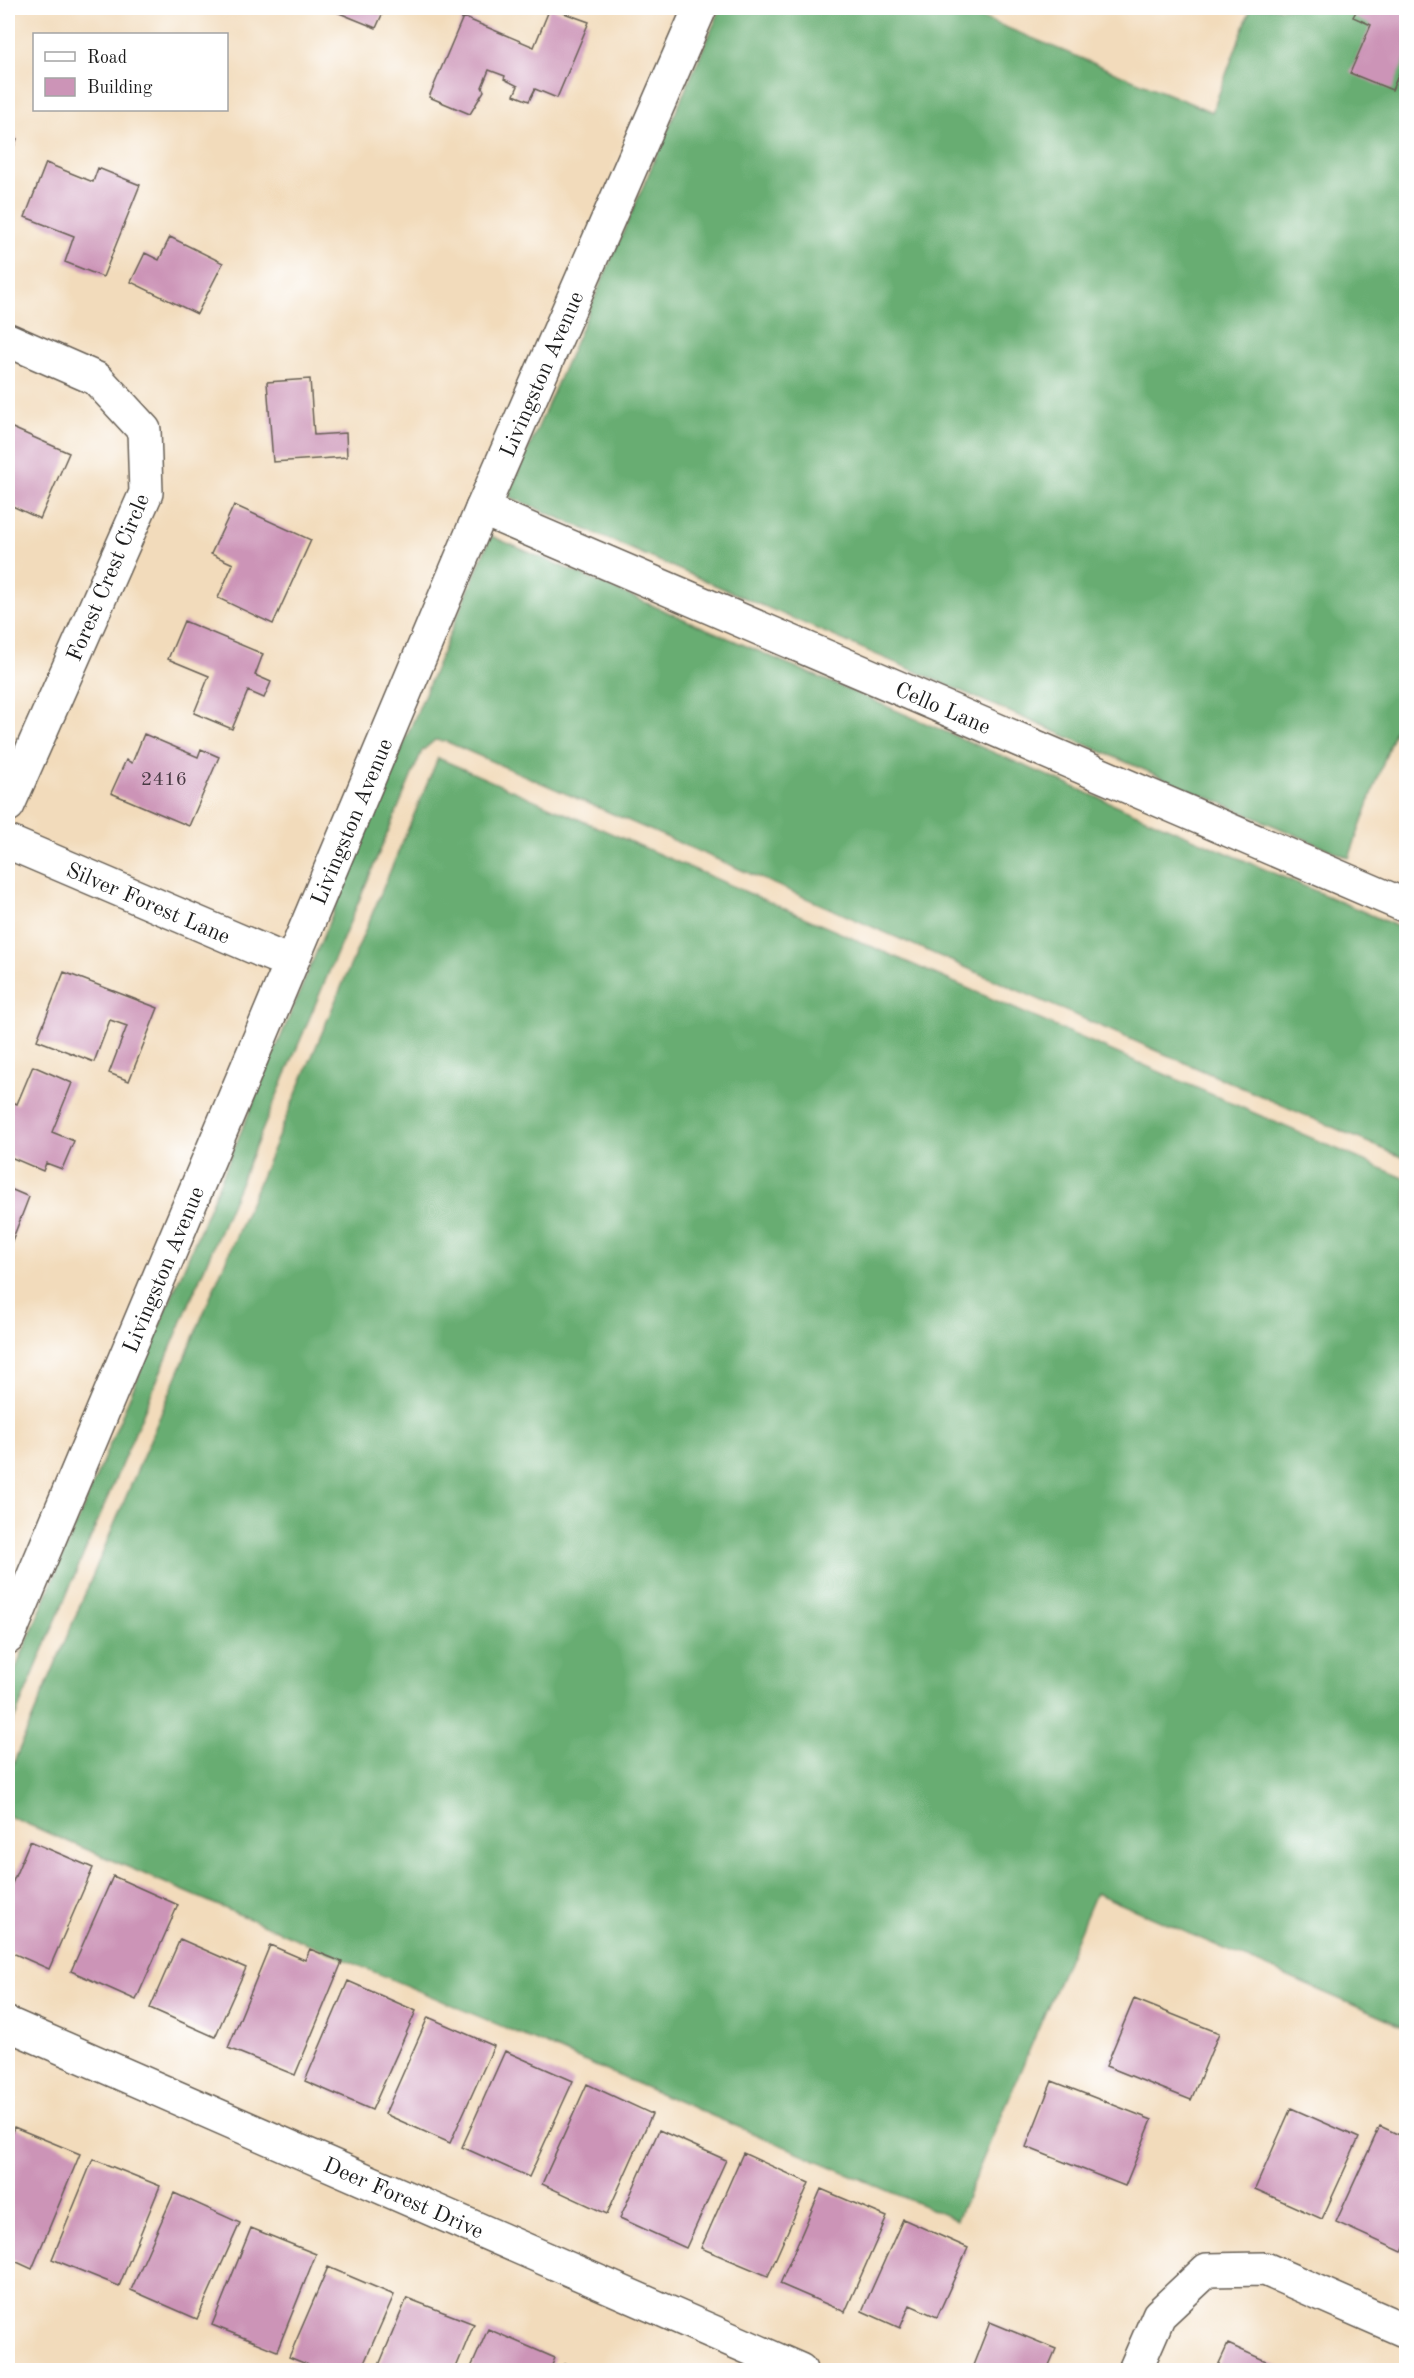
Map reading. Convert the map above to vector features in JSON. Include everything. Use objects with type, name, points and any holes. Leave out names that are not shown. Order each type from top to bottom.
[{"type":"street","name":"Livingston Avenue","points":[[8,1637],[482,509],[700,8]]},
{"type":"street","name":"Forest Crest Circle","points":[[8,340],[98,379],[144,430],[146,493],[8,805]]},
{"type":"street","name":"Cello Lane","points":[[482,509],[1407,906]]},
{"type":"street","name":"Silver Forest Lane","points":[[8,842],[291,963]]},
{"type":"street","name":"Deer Forest Drive","points":[[8,2024],[800,2370]]},
{"type":"street","points":[[1135,2370],[1159,2315],[1207,2270],[1265,2270],[1407,2331]]},
{"type":"green space","points":[[721,8],[959,8],[1212,112],[1251,8],[1406,8],[1406,699],[1349,858],[508,496]]},
{"type":"green space","points":[[491,536],[1406,930],[1406,1159],[445,741],[435,740],[422,751],[8,1734],[8,1687]]},
{"type":"green space","points":[[438,758],[1406,1179],[1406,2028],[1096,1893],[957,2220],[8,1816],[8,1776]]},
{"type":"building","points":[[327,8],[385,8],[376,28]]},
{"type":"building","points":[[550,8],[589,22],[557,98],[535,89],[529,101],[514,95],[518,86],[504,79],[505,76],[489,70],[482,87],[484,91],[470,114],[429,97],[463,17],[534,47]]},
{"type":"building","points":[[1358,8],[1406,8],[1406,56],[1392,90],[1350,73],[1371,25],[1353,17]]},
{"type":"building","points":[[8,135],[17,139],[8,161]]},
{"type":"building","points":[[46,163],[93,182],[98,168],[140,185],[103,277],[65,262],[74,236],[25,217]]},
{"type":"building","points":[[170,237],[223,263],[197,314],[131,282],[145,253],[159,260]]},
{"type":"building","points":[[310,379],[314,435],[346,433],[347,457],[273,462],[267,382]]},
{"type":"building","points":[[8,426],[69,453],[40,519],[8,504]]},
{"type":"building","points":[[234,505],[311,540],[273,624],[218,598],[233,564],[211,554]]},
{"type":"building","points":[[184,621],[263,654],[255,675],[271,682],[264,698],[248,691],[232,729],[194,713],[209,676],[168,659]]},
{"type":"building","points":[[144,734],[198,757],[201,749],[219,757],[189,826],[111,793],[126,760],[132,763]]},
{"type":"building","points":[[64,972],[158,1008],[129,1081],[109,1073],[127,1026],[110,1020],[94,1062],[37,1040]]},
{"type":"building","points":[[33,1066],[72,1083],[52,1132],[74,1141],[62,1169],[46,1163],[43,1171],[8,1156],[8,1108],[10,1101],[17,1104]]},
{"type":"building","points":[[8,1188],[29,1197],[8,1251]]},
{"type":"building","points":[[30,1841],[93,1868],[49,1969],[8,1951],[8,1893]]},
{"type":"building","points":[[113,1876],[178,1905],[136,2000],[71,1971]]},
{"type":"building","points":[[180,1939],[246,1968],[215,2037],[150,2008]]},
{"type":"building","points":[[270,1945],[305,1960],[310,1949],[342,1962],[295,2075],[228,2048]]},
{"type":"building","points":[[348,1981],[416,2011],[372,2110],[305,2081]]},
{"type":"building","points":[[1134,1999],[1219,2033],[1191,2100],[1106,2066]]},
{"type":"building","points":[[428,2017],[494,2046],[450,2143],[385,2114]]},
{"type":"building","points":[[505,2051],[573,2081],[529,2177],[462,2147]]},
{"type":"building","points":[[1052,2081],[1152,2120],[1125,2186],[1026,2147]]},
{"type":"building","points":[[587,2084],[652,2114],[607,2214],[542,2184]]},
{"type":"building","points":[[1291,2108],[1359,2138],[1322,2219],[1255,2189]]},
{"type":"building","points":[[1380,2126],[1406,2138],[1406,2242],[1402,2252],[1336,2222]]},
{"type":"building","points":[[14,2127],[80,2154],[32,2269],[8,2258],[8,2142]]},
{"type":"building","points":[[659,2130],[726,2160],[686,2248],[620,2218]]},
{"type":"building","points":[[743,2153],[809,2183],[768,2276],[701,2248]]},
{"type":"building","points":[[93,2159],[160,2186],[119,2286],[52,2259]]},
{"type":"building","points":[[821,2189],[887,2217],[845,2312],[780,2284]]},
{"type":"building","points":[[174,2193],[240,2223],[197,2319],[131,2290]]},
{"type":"building","points":[[903,2219],[968,2248],[937,2317],[910,2305],[900,2328],[862,2311]]},
{"type":"building","points":[[251,2228],[316,2254],[277,2351],[212,2325]]},
{"type":"building","points":[[328,2267],[394,2295],[361,2370],[321,2370],[289,2357]]},
{"type":"building","points":[[407,2298],[474,2324],[455,2370],[377,2370]]},
{"type":"building","points":[[990,2322],[1056,2349],[1047,2370],[979,2370],[972,2368]]},
{"type":"building","points":[[488,2329],[555,2358],[550,2370],[470,2370]]},
{"type":"building","points":[[1228,2344],[1286,2370],[1216,2370]]},
{"type":"building","points":[[565,2364],[580,2370],[562,2370]]}]
